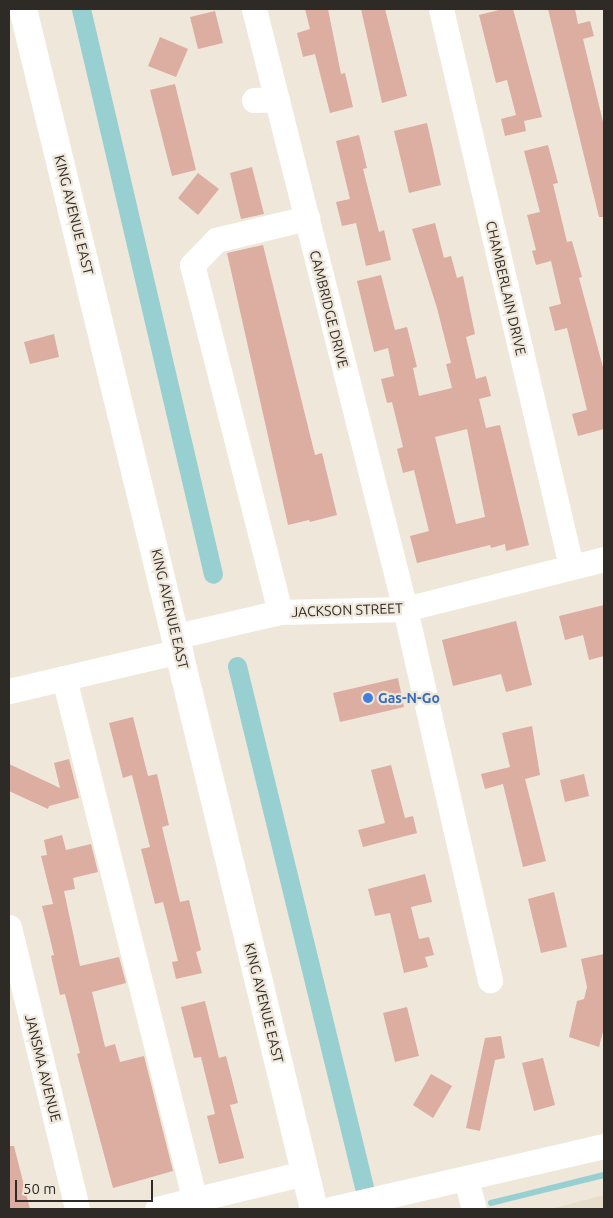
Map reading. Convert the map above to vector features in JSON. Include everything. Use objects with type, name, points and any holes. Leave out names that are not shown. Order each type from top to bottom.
[{"type":"main road","name":"KING AVENUE EAST","points":[[23,9],[314,1209]]},
{"type":"street","name":"CAMBRIDGE DRIVE","points":[[254,9],[265,99],[307,218],[406,608],[490,980]]},
{"type":"street","name":"CHAMBERLAIN DRIVE","points":[[441,9],[571,566]]},
{"type":"street","points":[[280,612],[192,265],[216,240],[307,218]]},
{"type":"street","name":"JACKSON STREET","points":[[9,691],[64,678],[280,612],[406,608],[604,559]]},
{"type":"street","points":[[64,678],[196,1205]]},
{"type":"street","name":"JANSMA AVENUE","points":[[9,927],[77,1209]]},
{"type":"street","points":[[331,1209],[604,1146]]},
{"type":"street","points":[[157,1209],[196,1205],[305,1173]]},
{"type":"street","points":[[466,1178],[474,1209]]},
{"type":"shaded area","points":[[604,1195],[604,1209],[551,1209]]},
{"type":"building","points":[[305,9],[328,9],[341,74],[345,73],[353,107],[330,113],[315,54],[303,57],[297,33],[310,29]]},
{"type":"building","points":[[361,9],[385,9],[407,96],[382,103]]},
{"type":"building","points":[[503,9],[513,9],[542,117],[524,121],[526,131],[505,136],[501,119],[516,115],[507,80],[496,83],[479,15]]},
{"type":"building","points":[[548,9],[575,9],[578,24],[590,21],[594,36],[583,39],[604,126],[604,217],[599,217]]},
{"type":"building","points":[[215,11],[223,43],[198,49],[190,17]]},
{"type":"building","points":[[160,37],[188,49],[176,77],[148,66]]},
{"type":"building","points":[[175,84],[196,170],[172,176],[150,90]]},
{"type":"building","points":[[427,123],[441,185],[409,193],[394,131]]},
{"type":"building","points":[[359,135],[367,168],[363,169],[379,232],[384,230],[391,260],[366,266],[356,223],[342,226],[336,202],[350,199],[336,141]]},
{"type":"building","points":[[548,145],[558,183],[553,184],[567,242],[572,241],[582,277],[579,278],[604,371],[604,429],[578,436],[572,414],[587,410],[567,328],[555,331],[549,307],[561,304],[551,261],[536,265],[532,251],[536,250],[527,215],[540,212],[524,151]]},
{"type":"building","points":[[252,167],[264,214],[241,219],[230,173]]},
{"type":"building","points":[[198,173],[219,189],[198,215],[178,198]]},
{"type":"building","points":[[435,223],[444,258],[451,256],[457,278],[463,276],[475,334],[466,337],[476,379],[486,376],[491,396],[479,399],[486,428],[500,425],[529,545],[506,551],[505,544],[491,548],[490,545],[417,563],[410,536],[429,531],[414,470],[403,473],[397,449],[403,447],[392,402],[387,403],[381,379],[394,376],[388,348],[374,352],[357,281],[381,275],[395,330],[407,327],[417,367],[413,368],[419,396],[452,388],[446,364],[451,363],[437,308],[412,229]],"holes":[[[467,429],[485,517],[456,524],[435,437]]]},
{"type":"building","points":[[263,245],[315,455],[322,453],[337,515],[288,525],[227,253]]},
{"type":"building","points":[[54,334],[59,357],[30,364],[24,342]]},
{"type":"building","points":[[604,605],[604,656],[589,660],[583,635],[565,640],[559,616]]},
{"type":"building","points":[[516,621],[532,685],[506,692],[501,674],[453,686],[442,640]]},
{"type":"building","points":[[398,678],[404,707],[340,722],[333,693]]},
{"type":"building","points":[[133,717],[148,776],[157,774],[169,825],[162,827],[180,902],[189,900],[201,950],[196,952],[202,973],[176,979],[172,962],[178,961],[163,902],[155,904],[141,849],[150,847],[132,775],[123,778],[109,723]]},
{"type":"building","points":[[532,726],[540,775],[525,779],[546,861],[523,867],[503,784],[485,789],[481,774],[510,767],[502,733]]},
{"type":"building","points":[[69,759],[79,798],[49,806],[48,809],[9,791],[9,764],[60,788],[54,763]]},
{"type":"building","points":[[391,765],[405,818],[413,816],[417,833],[363,847],[358,830],[385,823],[371,770]]},
{"type":"building","points":[[584,774],[589,796],[565,802],[560,780]]},
{"type":"building","points":[[62,835],[66,850],[91,844],[98,872],[73,878],[75,889],[64,891],[80,966],[119,957],[126,983],[92,992],[105,1047],[115,1044],[120,1062],[144,1056],[173,1171],[113,1188],[77,1054],[80,1053],[65,994],[60,995],[51,956],[54,955],[42,906],[53,904],[41,856],[47,855],[44,840]]},
{"type":"building","points":[[425,874],[432,902],[411,907],[419,939],[429,937],[434,955],[425,957],[428,967],[404,973],[390,913],[375,916],[368,889]]},
{"type":"building","points":[[554,892],[567,947],[541,953],[528,899]]},
{"type":"building","points":[[604,954],[604,1028],[599,1047],[569,1037],[577,1001],[584,999],[587,987],[581,959]]},
{"type":"building","points":[[205,1001],[219,1058],[226,1056],[238,1103],[230,1105],[244,1158],[219,1164],[207,1116],[215,1114],[201,1057],[194,1058],[181,1007]]},
{"type":"building","points":[[407,1007],[419,1056],[395,1062],[383,1013]]},
{"type":"building","points":[[501,1036],[505,1058],[495,1060],[480,1131],[466,1128],[485,1038]]},
{"type":"building","points":[[543,1058],[555,1105],[534,1111],[522,1063]]},
{"type":"building","points":[[431,1074],[452,1086],[433,1118],[413,1105]]},
{"type":"building","points":[[9,1146],[14,1146],[30,1209],[9,1209]]},
{"type":"waterway","points":[[81,9],[213,574]]},
{"type":"waterway","points":[[237,666],[364,1187]]},
{"type":"waterway","points":[[491,1203],[604,1175]]},
{"type":"place","name":"Gas-N-Go","points":[[368,698]]}]
